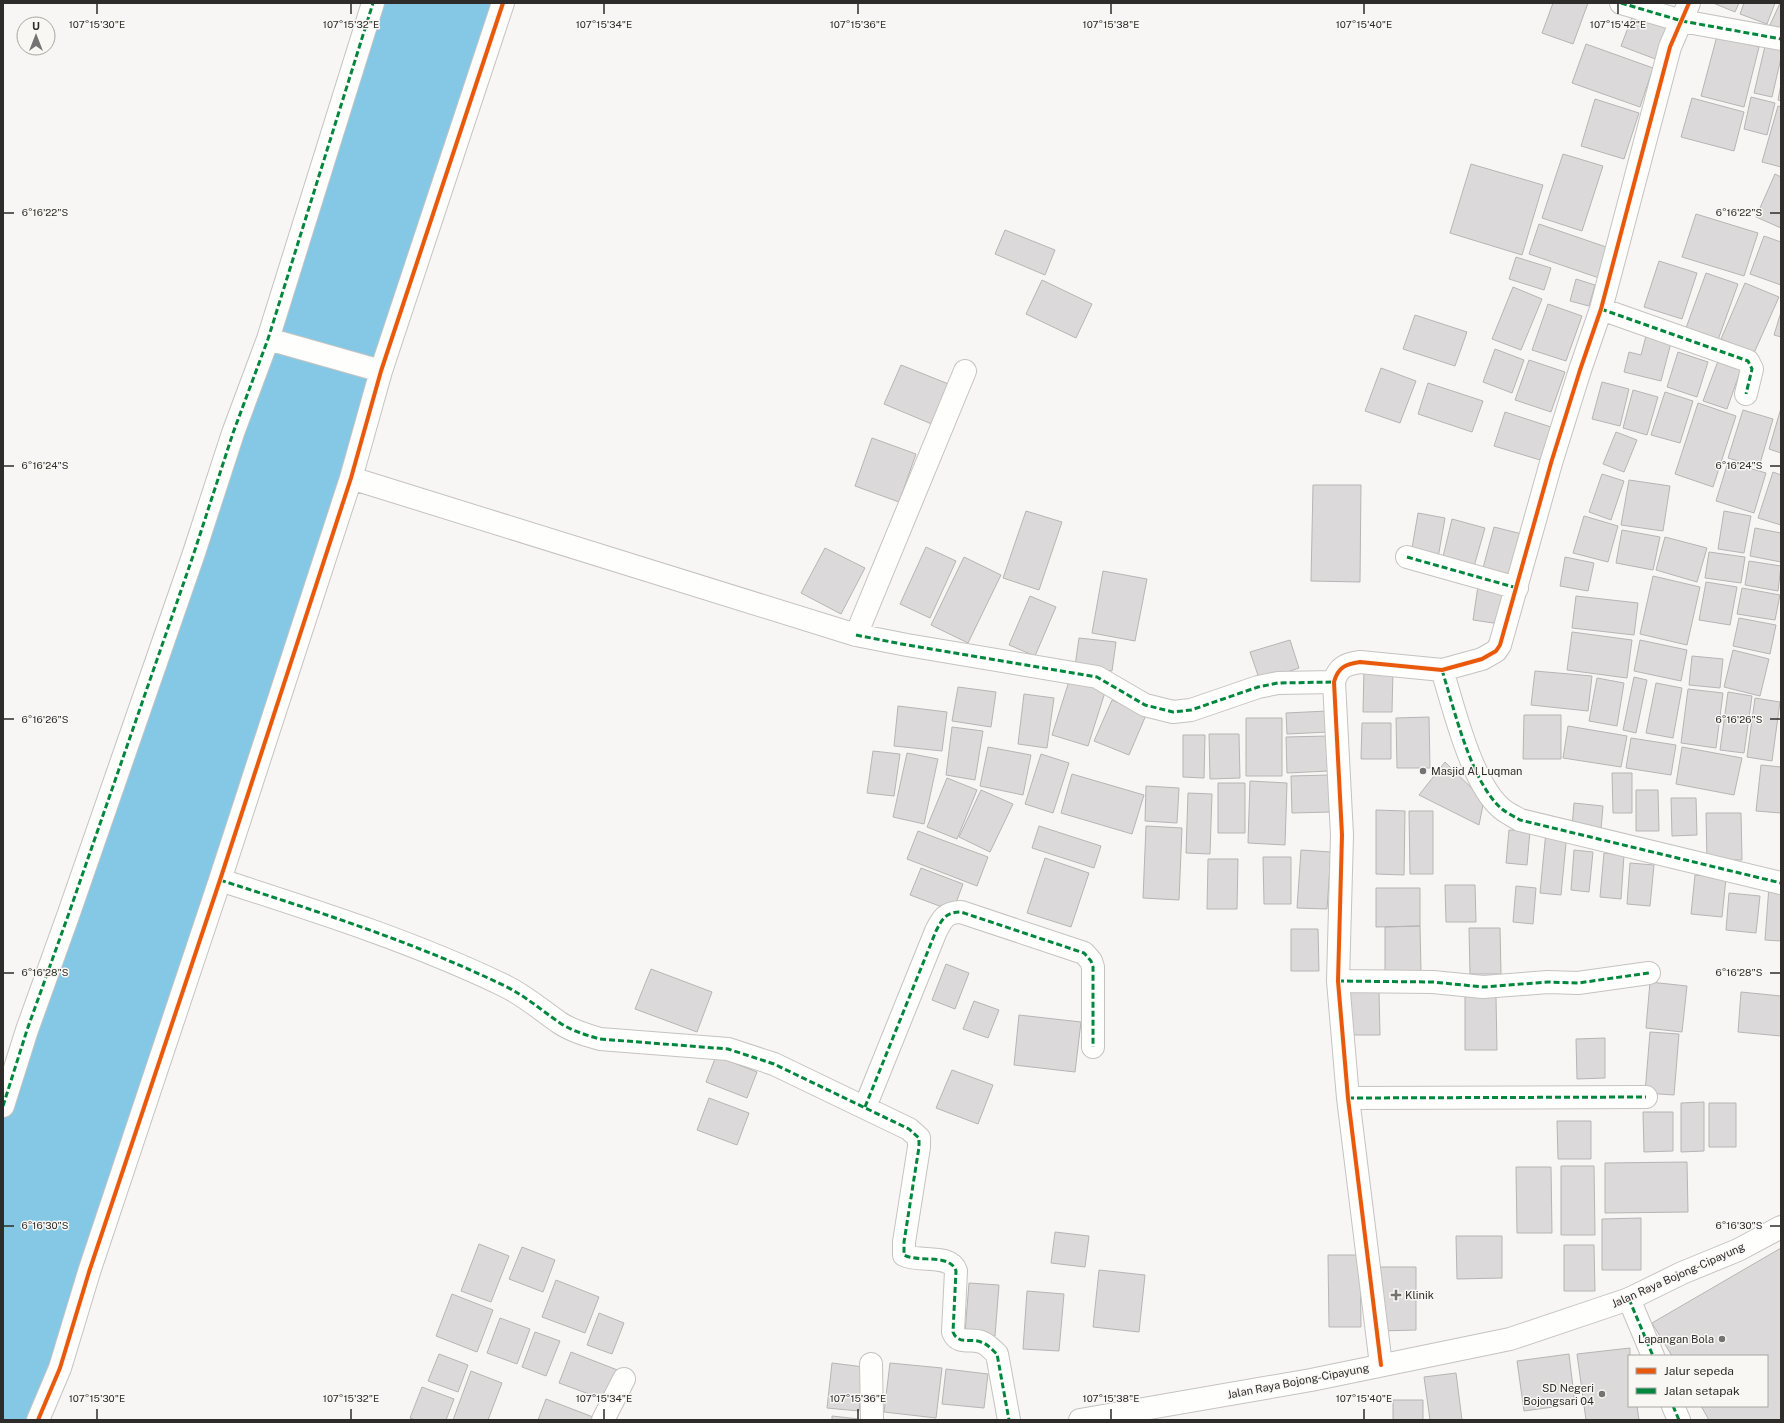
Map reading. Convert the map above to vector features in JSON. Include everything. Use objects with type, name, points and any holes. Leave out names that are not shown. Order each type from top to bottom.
[{"type":"street","points":[[3,1106],[27,1030],[193,556],[234,433],[275,340],[373,3]]},
{"type":"street","points":[[38,1420],[60,1368],[89,1272],[220,880],[351,478],[373,368],[503,3]]},
{"type":"street","points":[[1621,3],[1686,12],[1781,39]]},
{"type":"street","points":[[1381,1365],[1348,1098],[1338,981],[1342,835],[1334,682],[1336,674],[1341,668],[1348,664],[1360,662],[1442,670],[1482,659],[1496,651],[1500,645],[1554,456],[1580,370],[1601,308],[1670,47],[1686,12]]},
{"type":"street","points":[[1601,308],[1748,361],[1752,369],[1746,394]]},
{"type":"street","points":[[275,340],[373,368]]},
{"type":"street","points":[[856,635],[965,372]]},
{"type":"street","points":[[351,478],[856,635],[907,646],[1097,677],[1145,705],[1173,712],[1191,710],[1264,686],[1278,683],[1334,682]]},
{"type":"street","points":[[1407,558],[1517,588]]},
{"type":"street","points":[[1442,670],[1471,762],[1490,794],[1502,809],[1520,820],[1781,883]]},
{"type":"street","points":[[220,880],[344,920],[399,941],[505,986],[533,1002],[561,1024],[581,1034],[600,1039],[728,1049],[774,1064],[909,1129],[919,1138],[904,1242],[904,1255],[916,1259],[948,1261],[954,1265],[956,1272],[953,1332],[955,1338],[959,1340],[981,1342],[997,1354],[1009,1420]]},
{"type":"street","points":[[865,1107],[936,931],[946,915],[952,912],[961,912],[1084,953],[1091,960],[1093,967],[1092,1047]]},
{"type":"street","points":[[1338,981],[1433,982],[1484,986],[1548,982],[1578,983],[1649,973]]},
{"type":"street","points":[[1348,1098],[1646,1097]]},
{"type":"street","name":"Jalan Raya Bojong-Cipayung","points":[[1080,1420],[1311,1380],[1510,1339],[1629,1299],[1682,1273],[1738,1250],[1781,1227]]},
{"type":"street","points":[[1629,1299],[1653,1355]]},
{"type":"street","points":[[871,1364],[872,1420]]},
{"type":"street","points":[[603,1420],[624,1379]]},
{"type":"street","points":[[1674,1407],[1679,1420]]},
{"type":"water","points":[[377,3],[503,3],[38,1420],[3,1420],[3,1106]]},
{"type":"building","points":[[1553,3],[1588,3],[1573,44],[1542,33]]},
{"type":"building","points":[[1713,3],[1739,3],[1735,12]]},
{"type":"building","points":[[1744,3],[1775,3],[1767,24],[1740,14]]},
{"type":"building","points":[[1781,3],[1781,30],[1770,25]]},
{"type":"building","points":[[1634,12],[1671,25],[1658,60],[1621,46]]},
{"type":"building","points":[[1717,36],[1759,47],[1744,107],[1701,96]]},
{"type":"building","points":[[1586,44],[1653,68],[1640,107],[1572,83]]},
{"type":"building","points":[[1765,46],[1781,50],[1781,58],[1772,97],[1754,93]]},
{"type":"building","points":[[1781,84],[1781,101],[1778,100]]},
{"type":"building","points":[[1751,97],[1775,103],[1767,135],[1744,129]]},
{"type":"building","points":[[1692,98],[1744,112],[1734,151],[1681,137]]},
{"type":"building","points":[[1595,99],[1639,113],[1624,159],[1581,146]]},
{"type":"building","points":[[1778,106],[1781,107],[1781,167],[1762,162]]},
{"type":"building","points":[[1563,154],[1603,166],[1582,231],[1542,218]]},
{"type":"building","points":[[1471,164],[1543,185],[1522,255],[1450,233]]},
{"type":"building","points":[[1775,174],[1781,177],[1781,228],[1756,217]]},
{"type":"building","points":[[1696,214],[1758,233],[1744,276],[1682,257]]},
{"type":"building","points":[[1539,224],[1612,249],[1602,279],[1529,254]]},
{"type":"building","points":[[1005,230],[1055,250],[1045,275],[995,254]]},
{"type":"building","points":[[1764,236],[1781,242],[1781,285],[1750,274]]},
{"type":"building","points":[[1516,257],[1551,268],[1544,290],[1509,279]]},
{"type":"building","points":[[1659,261],[1697,273],[1682,319],[1644,307]]},
{"type":"building","points":[[1706,273],[1738,284],[1718,340],[1686,328]]},
{"type":"building","points":[[1576,279],[1595,285],[1589,306],[1570,301]]},
{"type":"building","points":[[1042,280],[1092,304],[1076,338],[1026,314]]},
{"type":"building","points":[[1745,283],[1779,297],[1754,353],[1721,339]]},
{"type":"building","points":[[1513,287],[1542,299],[1521,350],[1492,339]]},
{"type":"building","points":[[1548,304],[1582,316],[1566,361],[1532,350]]},
{"type":"building","points":[[1781,312],[1781,337],[1774,335]]},
{"type":"building","points":[[1415,315],[1467,332],[1455,366],[1403,349]]},
{"type":"building","points":[[1647,332],[1672,339],[1661,381],[1624,372],[1629,352],[1641,355]]},
{"type":"building","points":[[1495,349],[1524,360],[1512,393],[1483,382]]},
{"type":"building","points":[[1678,352],[1708,362],[1697,397],[1667,387]]},
{"type":"building","points":[[1529,360],[1565,372],[1551,412],[1515,400]]},
{"type":"building","points":[[1718,361],[1741,369],[1727,409],[1703,401]]},
{"type":"building","points":[[901,365],[951,385],[934,425],[884,404]]},
{"type":"building","points":[[1381,368],[1416,381],[1400,423],[1365,411]]},
{"type":"building","points":[[1602,382],[1629,389],[1620,426],[1592,419]]},
{"type":"building","points":[[1428,383],[1483,401],[1472,432],[1418,414]]},
{"type":"building","points":[[1633,390],[1658,397],[1647,435],[1623,428]]},
{"type":"building","points":[[1665,392],[1693,401],[1680,443],[1651,435]]},
{"type":"building","points":[[1698,403],[1736,416],[1713,487],[1675,474]]},
{"type":"building","points":[[1781,408],[1781,453],[1769,449]]},
{"type":"building","points":[[1743,410],[1773,419],[1759,467],[1728,458]]},
{"type":"building","points":[[1505,412],[1551,427],[1540,460],[1494,446]]},
{"type":"building","points":[[1616,432],[1637,440],[1624,472],[1603,464]]},
{"type":"building","points":[[872,438],[916,454],[899,502],[855,486]]},
{"type":"building","points":[[1728,462],[1766,473],[1754,513],[1716,501]]},
{"type":"building","points":[[1773,472],[1781,475],[1781,525],[1758,518]]},
{"type":"building","points":[[1602,474],[1624,481],[1611,520],[1589,512]]},
{"type":"building","points":[[1629,480],[1670,486],[1663,531],[1621,525]]},
{"type":"building","points":[[1313,485],[1361,485],[1360,582],[1311,581]]},
{"type":"building","points":[[1026,511],[1062,522],[1039,590],[1003,578]]},
{"type":"building","points":[[1724,511],[1751,516],[1744,553],[1718,549]]},
{"type":"building","points":[[1418,513],[1445,518],[1438,558],[1411,554]]},
{"type":"building","points":[[1584,516],[1618,526],[1608,562],[1573,553]]},
{"type":"building","points":[[1452,519],[1485,528],[1473,570],[1442,561]]},
{"type":"building","points":[[1494,527],[1522,534],[1512,575],[1483,568]]},
{"type":"building","points":[[1755,528],[1781,533],[1781,562],[1750,556]]},
{"type":"building","points":[[1622,530],[1660,537],[1653,570],[1616,563]]},
{"type":"building","points":[[1665,537],[1707,548],[1697,582],[1656,570]]},
{"type":"building","points":[[926,547],[956,561],[930,618],[900,604]]},
{"type":"building","points":[[825,548],[865,568],[841,614],[801,593]]},
{"type":"building","points":[[1709,552],[1745,557],[1741,583],[1705,578]]},
{"type":"building","points":[[964,557],[1001,575],[968,643],[931,625]]},
{"type":"building","points":[[1565,557],[1594,563],[1588,591],[1560,586]]},
{"type":"building","points":[[1749,561],[1781,566],[1778,591],[1745,585]]},
{"type":"building","points":[[1103,571],[1147,579],[1135,641],[1092,633]]},
{"type":"building","points":[[1653,576],[1700,587],[1687,645],[1640,634]]},
{"type":"building","points":[[1706,582],[1737,587],[1730,625],[1699,620]]},
{"type":"building","points":[[1478,586],[1504,589],[1500,624],[1473,620]]},
{"type":"building","points":[[1742,588],[1780,595],[1775,620],[1737,614]]},
{"type":"building","points":[[1030,596],[1056,607],[1035,656],[1009,645]]},
{"type":"building","points":[[1576,596],[1638,603],[1634,635],[1572,628]]},
{"type":"building","points":[[1739,618],[1776,625],[1770,654],[1733,646]]},
{"type":"building","points":[[1572,632],[1632,640],[1627,678],[1567,670]]},
{"type":"building","points":[[1079,638],[1116,642],[1112,671],[1075,666]]},
{"type":"building","points":[[1290,640],[1299,668],[1260,681],[1250,652]]},
{"type":"building","points":[[1640,640],[1687,650],[1681,681],[1634,671]]},
{"type":"building","points":[[1733,650],[1769,659],[1760,696],[1724,687]]},
{"type":"building","points":[[1692,656],[1723,659],[1720,688],[1689,685]]},
{"type":"building","points":[[1364,669],[1393,669],[1392,712],[1363,712]]},
{"type":"building","points":[[1535,671],[1592,676],[1588,711],[1531,705]]},
{"type":"building","points":[[1634,677],[1647,680],[1636,733],[1623,730]]},
{"type":"building","points":[[1070,678],[1106,689],[1088,746],[1052,735]]},
{"type":"building","points":[[1597,678],[1624,683],[1617,726],[1589,721]]},
{"type":"building","points":[[1656,683],[1682,688],[1673,738],[1646,733]]},
{"type":"building","points":[[958,687],[996,692],[991,727],[952,721]]},
{"type":"building","points":[[1688,689],[1723,693],[1716,748],[1681,743]]},
{"type":"building","points":[[1728,692],[1752,696],[1744,753],[1720,750]]},
{"type":"building","points":[[1024,694],[1054,698],[1047,748],[1018,744]]},
{"type":"building","points":[[1755,698],[1780,702],[1772,761],[1747,757]]},
{"type":"building","points":[[1112,700],[1146,715],[1129,755],[1094,741]]},
{"type":"building","points":[[898,706],[947,712],[942,751],[894,746]]},
{"type":"building","points":[[1327,711],[1329,732],[1287,734],[1286,713]]},
{"type":"building","points":[[1524,715],[1561,715],[1561,759],[1523,759]]},
{"type":"building","points":[[1429,717],[1430,768],[1397,768],[1396,718]]},
{"type":"building","points":[[1246,718],[1282,718],[1282,776],[1246,776]]},
{"type":"building","points":[[1362,723],[1391,723],[1391,759],[1361,759]]},
{"type":"building","points":[[1568,726],[1627,736],[1621,767],[1563,758]]},
{"type":"building","points":[[952,727],[983,731],[975,780],[946,775]]},
{"type":"building","points":[[1209,734],[1239,734],[1240,778],[1210,779]]},
{"type":"building","points":[[1183,735],[1205,735],[1204,778],[1183,777]]},
{"type":"building","points":[[1328,736],[1329,771],[1287,773],[1286,737]]},
{"type":"building","points":[[1631,738],[1676,745],[1671,775],[1626,768]]},
{"type":"building","points":[[988,747],[1031,755],[1023,795],[980,786]]},
{"type":"building","points":[[1682,747],[1742,758],[1734,795],[1676,784]]},
{"type":"building","points":[[873,751],[900,754],[894,796],[867,793]]},
{"type":"building","points":[[907,753],[938,759],[924,824],[893,817]]},
{"type":"building","points":[[1041,754],[1069,763],[1053,813],[1025,804]]},
{"type":"building","points":[[1445,762],[1484,800],[1479,825],[1419,795]]},
{"type":"building","points":[[1761,765],[1781,767],[1781,813],[1756,811]]},
{"type":"building","points":[[1612,773],[1632,773],[1632,813],[1613,813]]},
{"type":"building","points":[[1072,774],[1144,795],[1132,834],[1061,813]]},
{"type":"building","points":[[1330,775],[1331,812],[1292,813],[1291,776]]},
{"type":"building","points":[[947,778],[977,790],[957,839],[927,827]]},
{"type":"building","points":[[1250,781],[1287,783],[1285,845],[1248,843]]},
{"type":"building","points":[[1218,783],[1245,783],[1245,833],[1218,833]]},
{"type":"building","points":[[1146,786],[1179,788],[1177,823],[1145,821]]},
{"type":"building","points":[[981,790],[1013,804],[990,852],[959,837]]},
{"type":"building","points":[[1636,790],[1658,790],[1659,831],[1636,831]]},
{"type":"building","points":[[1188,793],[1212,794],[1210,854],[1186,853]]},
{"type":"building","points":[[1671,798],[1696,798],[1697,835],[1672,836]]},
{"type":"building","points":[[1574,803],[1603,806],[1601,830],[1572,827]]},
{"type":"building","points":[[1376,810],[1405,811],[1404,875],[1376,874]]},
{"type":"building","points":[[1409,811],[1433,811],[1433,874],[1410,874]]},
{"type":"building","points":[[1706,813],[1741,813],[1742,860],[1707,860]]},
{"type":"building","points":[[1039,826],[1101,846],[1094,868],[1032,848]]},
{"type":"building","points":[[1146,826],[1182,828],[1179,900],[1143,898]]},
{"type":"building","points":[[1509,830],[1530,831],[1527,865],[1506,863]]},
{"type":"building","points":[[918,831],[988,857],[977,886],[907,859]]},
{"type":"building","points":[[1546,831],[1567,833],[1561,895],[1540,893]]},
{"type":"building","points":[[1301,850],[1331,852],[1327,909],[1297,908]]},
{"type":"building","points":[[1574,850],[1593,852],[1589,892],[1571,890]]},
{"type":"building","points":[[1604,853],[1624,855],[1621,899],[1600,897]]},
{"type":"building","points":[[1263,857],[1291,857],[1291,904],[1264,904]]},
{"type":"building","points":[[1045,858],[1089,873],[1071,927],[1027,913]]},
{"type":"building","points":[[1208,859],[1238,859],[1237,909],[1207,909]]},
{"type":"building","points":[[1630,863],[1654,865],[1650,906],[1627,904]]},
{"type":"building","points":[[921,868],[963,884],[953,911],[910,895]]},
{"type":"building","points":[[1695,875],[1726,878],[1722,917],[1691,914]]},
{"type":"building","points":[[1445,885],[1475,885],[1476,922],[1446,922]]},
{"type":"building","points":[[1516,886],[1536,888],[1533,924],[1513,922]]},
{"type":"building","points":[[1769,886],[1781,887],[1781,941],[1765,940]]},
{"type":"building","points":[[1376,888],[1420,888],[1420,926],[1376,927]]},
{"type":"building","points":[[1729,893],[1760,896],[1756,933],[1726,930]]},
{"type":"building","points":[[1420,926],[1421,972],[1385,972],[1385,927]]},
{"type":"building","points":[[1469,928],[1500,928],[1501,974],[1470,974]]},
{"type":"building","points":[[1291,929],[1318,929],[1319,971],[1291,971]]},
{"type":"building","points":[[946,964],[969,973],[955,1009],[932,1000]]},
{"type":"building","points":[[651,969],[712,992],[697,1032],[635,1009]]},
{"type":"building","points":[[1650,982],[1687,986],[1682,1032],[1646,1028]]},
{"type":"building","points":[[1379,991],[1380,1035],[1347,1035],[1346,992]]},
{"type":"building","points":[[1741,992],[1781,996],[1781,1036],[1738,1032]]},
{"type":"building","points":[[1465,996],[1496,996],[1497,1050],[1465,1050]]},
{"type":"building","points":[[974,1001],[999,1010],[988,1038],[963,1029]]},
{"type":"building","points":[[1019,1015],[1081,1022],[1075,1072],[1014,1065]]},
{"type":"building","points":[[1650,1032],[1679,1034],[1674,1095],[1645,1093]]},
{"type":"building","points":[[1605,1038],[1605,1078],[1577,1079],[1576,1039]]},
{"type":"building","points":[[716,1056],[757,1072],[747,1098],[706,1082]]},
{"type":"building","points":[[952,1070],[993,1085],[978,1124],[936,1108]]},
{"type":"building","points":[[709,1098],[749,1113],[737,1145],[697,1130]]},
{"type":"building","points":[[1704,1102],[1704,1151],[1681,1152],[1681,1103]]},
{"type":"building","points":[[1709,1103],[1736,1103],[1736,1147],[1709,1147]]},
{"type":"building","points":[[1643,1112],[1673,1112],[1673,1151],[1644,1152]]},
{"type":"building","points":[[1557,1121],[1591,1121],[1591,1159],[1558,1159]]},
{"type":"building","points":[[1687,1162],[1688,1212],[1605,1213],[1605,1163]]},
{"type":"building","points":[[1561,1166],[1594,1166],[1595,1235],[1561,1235]]},
{"type":"building","points":[[1516,1167],[1551,1167],[1552,1233],[1517,1233]]},
{"type":"building","points":[[1641,1218],[1641,1270],[1602,1270],[1602,1219]]},
{"type":"building","points":[[1055,1232],[1089,1236],[1085,1267],[1051,1263]]},
{"type":"building","points":[[1456,1236],[1502,1236],[1502,1278],[1457,1279]]},
{"type":"building","points":[[479,1244],[509,1256],[491,1302],[461,1291]]},
{"type":"building","points":[[1564,1245],[1594,1245],[1595,1291],[1564,1291]]},
{"type":"building","points":[[522,1247],[555,1260],[543,1292],[509,1279]]},
{"type":"building","name":"Lapangan Bola","points":[[1781,1248],[1781,1420],[1709,1420],[1702,1407],[1768,1407],[1768,1355],[1671,1355],[1652,1323]]},
{"type":"building","points":[[1328,1255],[1360,1255],[1361,1327],[1329,1327]]},
{"type":"building","points":[[1378,1267],[1416,1267],[1416,1330],[1379,1331]]},
{"type":"building","points":[[1099,1270],[1145,1275],[1139,1332],[1093,1327]]},
{"type":"building","points":[[556,1280],[599,1297],[585,1333],[542,1317]]},
{"type":"building","points":[[969,1283],[999,1285],[995,1336],[965,1333]]},
{"type":"building","points":[[1027,1291],[1064,1294],[1059,1351],[1023,1349]]},
{"type":"building","points":[[452,1294],[493,1310],[477,1352],[436,1336]]},
{"type":"building","points":[[599,1313],[624,1323],[612,1354],[587,1345]]},
{"type":"building","points":[[500,1318],[530,1329],[517,1364],[487,1353]]},
{"type":"building","points":[[535,1332],[560,1341],[546,1376],[522,1367]]},
{"type":"building","points":[[1630,1348],[1630,1355],[1628,1355],[1628,1407],[1637,1407],[1639,1420],[1586,1420],[1577,1354]]},
{"type":"building","points":[[571,1352],[620,1371],[608,1401],[559,1383]]},
{"type":"building","points":[[439,1354],[468,1365],[458,1392],[428,1381]]},
{"type":"building","points":[[1569,1354],[1575,1404],[1524,1411],[1517,1361]]},
{"type":"building","points":[[832,1363],[864,1367],[859,1411],[827,1408]]},
{"type":"building","points":[[890,1363],[942,1368],[936,1418],[884,1412]]},
{"type":"building","points":[[946,1369],[988,1374],[984,1408],[942,1404]]},
{"type":"building","points":[[471,1371],[502,1383],[488,1420],[453,1420]]},
{"type":"building","points":[[1456,1373],[1462,1420],[1430,1420],[1424,1377]]},
{"type":"building","points":[[422,1387],[454,1399],[446,1420],[416,1420],[410,1418]]},
{"type":"building","points":[[546,1399],[593,1417],[592,1420],[538,1420]]},
{"type":"building","points":[[1393,1400],[1423,1400],[1423,1420],[1393,1420]]},
{"type":"building","points":[[832,1416],[859,1419],[859,1420],[832,1420]]},
{"type":"marked path","points":[[3,1106],[27,1030],[193,556],[233,433],[268,339],[373,3]]},
{"type":"marked path","points":[[1621,3],[1682,21],[1781,39]]},
{"type":"marked path","points":[[1601,309],[1748,361],[1752,369],[1746,394]]},
{"type":"marked path","points":[[1407,557],[1517,588]]},
{"type":"marked path","points":[[856,635],[1097,677],[1145,705],[1173,712],[1191,710],[1258,687],[1278,683],[1334,682]]},
{"type":"marked path","points":[[1442,670],[1458,724],[1481,782],[1491,797],[1506,812],[1520,820],[1781,883]]},
{"type":"marked path","points":[[220,880],[292,903],[436,955],[513,990],[560,1023],[579,1032],[600,1039],[728,1049],[774,1064],[909,1129],[919,1138],[919,1147],[904,1242],[904,1255],[941,1260],[953,1265],[956,1271],[953,1332],[955,1336],[961,1340],[983,1343],[997,1354],[1009,1420]]},
{"type":"marked path","points":[[865,1107],[936,931],[945,917],[952,913],[961,912],[1084,953],[1091,961],[1093,967],[1093,1047]]},
{"type":"marked path","points":[[1338,981],[1433,982],[1483,987],[1548,982],[1578,983],[1649,973]]},
{"type":"marked path","points":[[1348,1098],[1646,1097]]},
{"type":"marked path","points":[[1629,1299],[1653,1355]]},
{"type":"marked path","points":[[1673,1407],[1679,1420]]},
{"type":"cycle path","points":[[38,1420],[60,1368],[89,1272],[220,880],[351,478],[381,371],[503,3]]},
{"type":"cycle path","points":[[1381,1365],[1348,1098],[1338,981],[1342,835],[1334,682],[1338,673],[1343,667],[1355,663],[1360,662],[1442,670],[1482,659],[1496,651],[1500,645],[1551,463],[1601,309],[1670,47],[1689,3]]},
{"type":"place","name":"Masjid Al Luqman","points":[[1423,771]]},
{"type":"place","name":"Klinik","points":[[1396,1295]]},
{"type":"place","name":"Lapangan Bola","points":[[1722,1339]]},
{"type":"place","name":"SD Negeri Bojongsari 04","points":[[1602,1394]]}]
